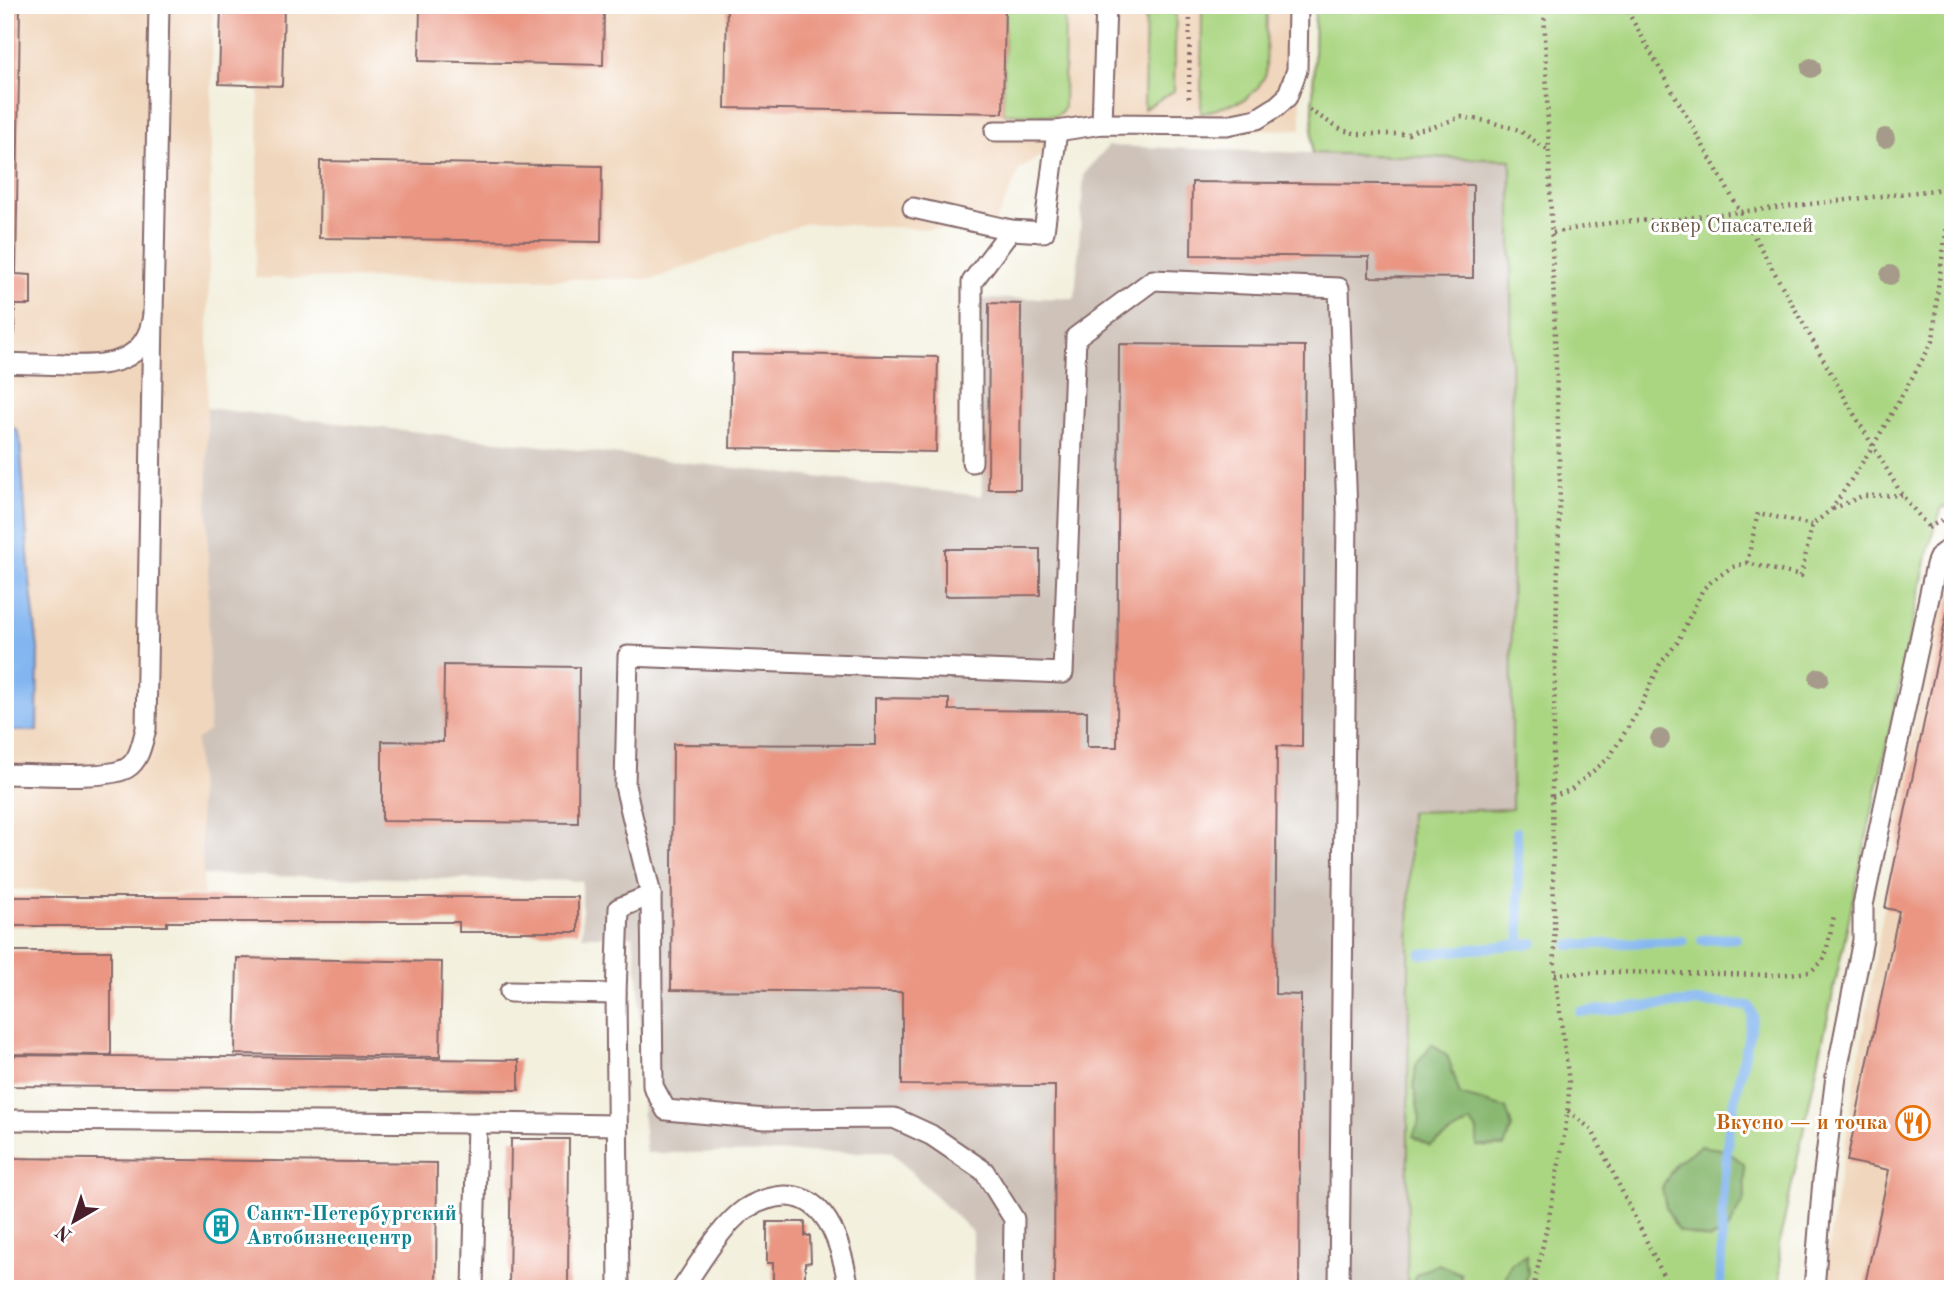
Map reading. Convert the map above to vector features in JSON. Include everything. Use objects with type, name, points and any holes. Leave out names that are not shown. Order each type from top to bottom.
[{"type":"lane","points":[[5,774],[102,775],[128,768],[139,754],[146,729],[159,5]]},
{"type":"lane","points":[[1102,124],[1106,5]]},
{"type":"lane","points":[[995,131],[1057,131],[1102,124],[1227,125],[1257,119],[1287,97],[1297,70],[1298,5]]},
{"type":"lane","points":[[913,208],[1011,230],[1044,232],[1057,131]]},
{"type":"lane","points":[[972,462],[972,282],[1011,230]]},
{"type":"lane","points":[[1013,1289],[1014,1219],[984,1171],[931,1135],[894,1118],[765,1119],[666,1110],[653,1086],[651,895],[625,786],[628,656],[1063,673],[1076,337],[1153,279],[1339,288],[1347,513],[1339,1289]]},
{"type":"lane","points":[[5,363],[90,365],[117,361],[136,351],[142,344],[151,328],[153,315]]},
{"type":"lane","points":[[1814,1289],[1834,1089],[1863,940],[1863,905],[1936,565],[1942,553],[1950,551]]},
{"type":"lane","points":[[619,1289],[616,994],[619,908],[651,895]]},
{"type":"lane","points":[[510,992],[616,994]]},
{"type":"lane","points":[[5,1120],[617,1125]]},
{"type":"lane","points":[[473,1289],[477,1123]]},
{"type":"lane","points":[[682,1289],[720,1235],[744,1210],[767,1198],[790,1196],[808,1200],[822,1211],[832,1229],[849,1289]]},
{"type":"path","points":[[1189,124],[1190,5]]},
{"type":"path","points":[[1532,1289],[1554,1197],[1568,1111],[1569,1082],[1555,974],[1552,797],[1560,486],[1544,5]]},
{"type":"path","points":[[1624,5],[1902,495],[1950,551]]},
{"type":"path","points":[[1287,97],[1342,130],[1358,134],[1408,134],[1461,117],[1519,130],[1550,152]]},
{"type":"path","points":[[1553,233],[1622,220],[1668,220],[1953,187],[1937,288],[1933,341],[1873,446],[1832,509]]},
{"type":"path","points":[[1552,797],[1570,790],[1609,758],[1640,708],[1660,664],[1682,635],[1703,589],[1732,567],[1747,563],[1801,576],[1812,525],[1832,509],[1862,496],[1902,495]]},
{"type":"path","points":[[1747,563],[1758,513],[1812,525]]},
{"type":"path","points":[[1555,974],[1615,972],[1777,975],[1810,972],[1825,957],[1836,906]]},
{"type":"path","points":[[1568,1111],[1592,1130],[1670,1289]]},
{"type":"shaded area","points":[[5,5],[213,5],[207,408],[209,756],[199,756],[204,895],[5,889]]},
{"type":"shaded area","points":[[261,5],[1299,5],[1301,130],[1080,128],[1020,170],[991,232],[806,223],[653,279],[255,278]]},
{"type":"shaded area","points":[[1108,146],[1511,160],[1512,809],[1410,813],[1407,1289],[973,1289],[973,1233],[891,1152],[646,1153],[639,986],[633,936],[582,936],[582,881],[203,875],[196,740],[209,731],[207,408],[982,496],[981,299],[1075,298],[1084,174]]},
{"type":"shaded area","points":[[1946,530],[1953,530],[1953,1289],[1821,1289]]},
{"type":"green space","points":[[1005,5],[1065,5],[1064,107],[1055,116],[1003,113]]},
{"type":"green space","points":[[1146,5],[1176,5],[1174,91],[1144,109]]},
{"type":"green space","points":[[1202,5],[1267,5],[1266,74],[1257,89],[1244,100],[1201,114]]},
{"type":"green space","name":"cквер Спасателей","points":[[1315,5],[1953,5],[1953,508],[1942,507],[1929,547],[1779,1244],[1781,1289],[1407,1289],[1410,812],[1512,809],[1511,160],[1312,153]]},
{"type":"green space","points":[[1432,1044],[1448,1057],[1460,1095],[1506,1108],[1512,1127],[1504,1147],[1477,1146],[1477,1131],[1471,1122],[1430,1146],[1413,1136],[1420,1120],[1414,1088],[1416,1065]]},
{"type":"green space","points":[[1700,1146],[1726,1150],[1744,1164],[1745,1199],[1728,1230],[1709,1239],[1678,1231],[1666,1208],[1662,1188],[1676,1163]]},
{"type":"green space","points":[[1526,1255],[1528,1272],[1522,1289],[1501,1289],[1511,1264]]},
{"type":"green space","points":[[1438,1264],[1461,1274],[1460,1289],[1409,1289],[1417,1274]]},
{"type":"water","points":[[5,424],[17,430],[20,438],[30,581],[38,649],[37,731],[5,731]]},
{"type":"building","points":[[5,5],[20,5],[16,274],[31,275],[31,305],[15,305],[14,337],[5,337]]},
{"type":"building","points":[[221,5],[284,5],[282,86],[219,84]]},
{"type":"building","points":[[420,5],[604,5],[603,65],[419,61]]},
{"type":"building","points":[[727,5],[1005,5],[1003,113],[725,108]]},
{"type":"building","points":[[320,161],[602,166],[601,242],[319,238]]},
{"type":"building","points":[[1192,182],[1473,185],[1473,278],[1369,277],[1369,257],[1191,255]]},
{"type":"building","points":[[989,303],[1021,304],[1020,489],[988,489]]},
{"type":"building","points":[[1119,344],[1305,346],[1302,747],[1277,746],[1275,994],[1301,995],[1299,1289],[1054,1289],[1055,1086],[902,1085],[902,992],[671,990],[673,744],[875,745],[875,698],[949,699],[949,710],[1087,711],[1087,747],[1117,747]]},
{"type":"building","points":[[732,353],[938,357],[936,452],[730,448]]},
{"type":"building","points":[[945,549],[1040,549],[1040,595],[945,596]]},
{"type":"building","points":[[1952,589],[1953,1289],[1864,1289],[1889,1170],[1847,1161],[1899,911],[1885,908]]},
{"type":"building","points":[[444,665],[579,667],[578,823],[382,821],[382,741],[443,742]]},
{"type":"building","points":[[5,897],[578,897],[578,932],[459,932],[459,922],[167,922],[167,926],[5,926]]},
{"type":"building","points":[[5,951],[111,951],[111,1055],[5,1054]]},
{"type":"building","points":[[237,958],[442,962],[440,1057],[235,1054]]},
{"type":"building","points":[[5,1055],[519,1060],[519,1090],[5,1086]]},
{"type":"building","points":[[511,1139],[569,1139],[568,1289],[509,1289]]},
{"type":"building","name":"Санкт-Петербургский Автобизнесцентр","points":[[5,1158],[437,1163],[436,1289],[5,1289]]},
{"type":"building","points":[[767,1222],[805,1222],[805,1236],[810,1236],[811,1262],[805,1263],[805,1289],[773,1289],[773,1263],[767,1263]]},
{"type":"waterway","points":[[1517,832],[1520,944]]},
{"type":"waterway","points":[[1702,940],[1736,938]]},
{"type":"waterway","points":[[1569,945],[1683,941]]},
{"type":"waterway","points":[[1421,954],[1533,943]]},
{"type":"waterway","points":[[1580,1012],[1696,1002],[1749,1006],[1753,1016],[1729,1127],[1720,1289]]},
{"type":"place","name":"Вкусно — и точка","points":[[1913,1123]]},
{"type":"place","name":"Санкт-Петербургский Автобизнесцентр","points":[[221,1226]]}]
